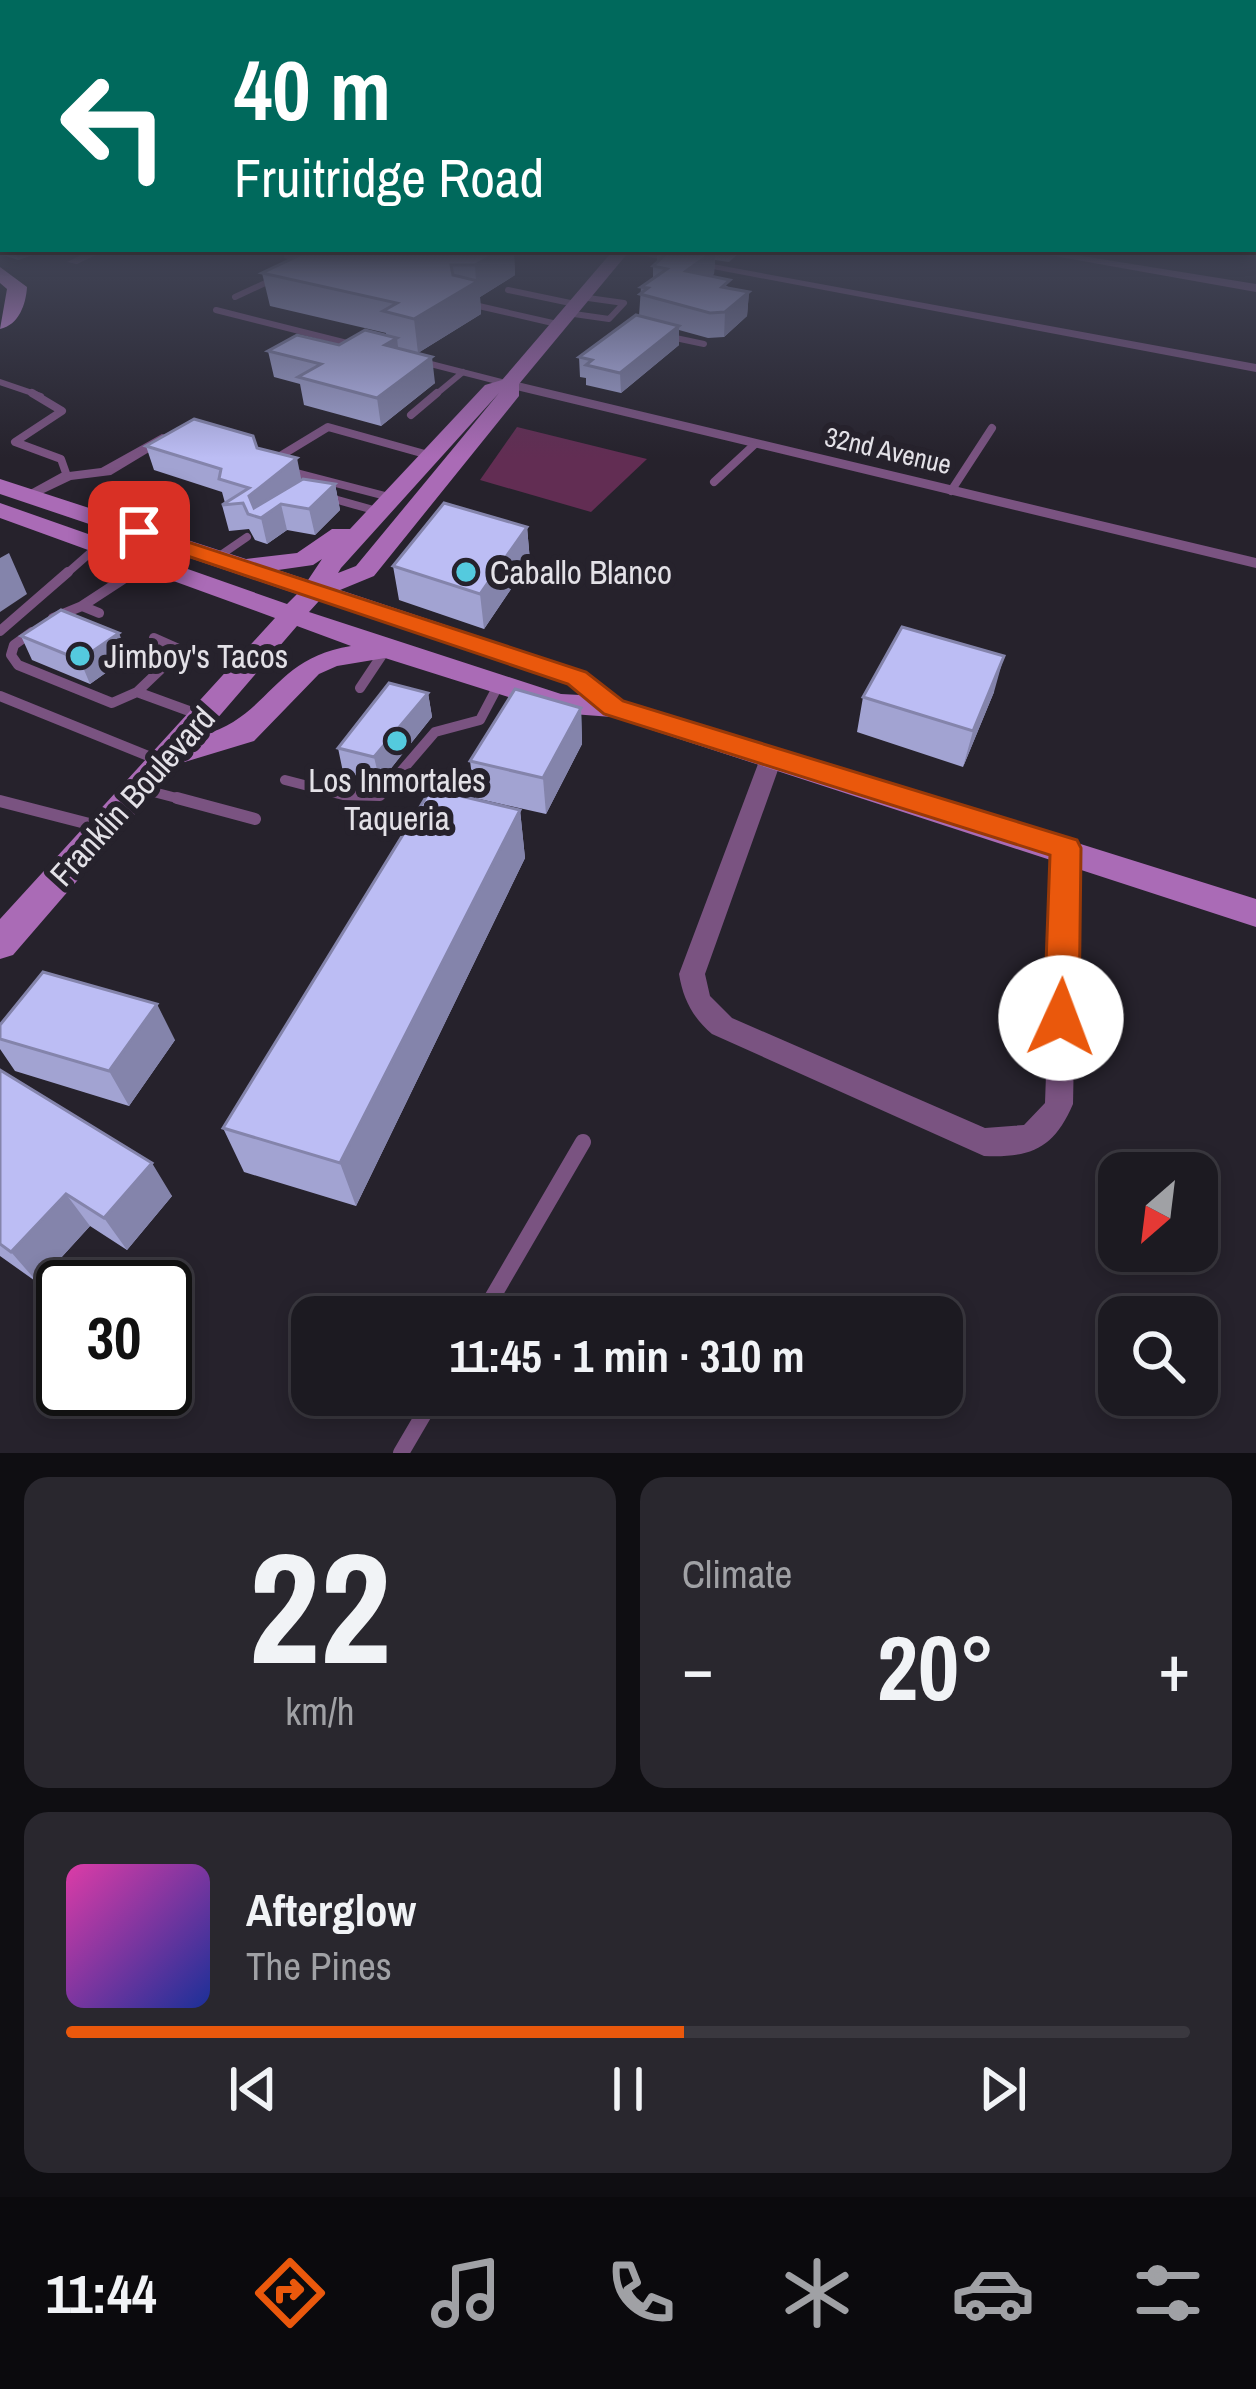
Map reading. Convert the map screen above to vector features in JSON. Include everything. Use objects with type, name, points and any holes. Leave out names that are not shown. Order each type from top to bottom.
[{"type":"main road","name":"Franklin Boulevard","points":[[5,932],[165,759],[302,604],[331,564],[435,457],[493,389],[509,384],[560,322]]},
{"type":"main road","name":"Franklin Boulevard","points":[[302,604],[365,571],[460,461],[512,392],[509,384]]},
{"type":"main road","points":[[0,485],[169,531],[386,649],[559,703],[614,708],[1066,848],[1256,913]]},
{"type":"main road","points":[[225,563],[304,560],[370,509],[396,499]]},
{"type":"main road","points":[[2,512],[146,564],[577,678],[614,708]]},
{"type":"main road","points":[[165,759],[243,734],[309,668],[330,658],[386,649]]},
{"type":"street","points":[[1006,322],[1256,368]]},
{"type":"street","name":"32nd Avenue","points":[[509,384],[1256,563]]},
{"type":"street","points":[[29,495],[64,467],[105,472],[189,425]]},
{"type":"street","points":[[772,756],[692,974],[694,993],[705,1012],[722,1026],[984,1142],[1018,1143],[1042,1133],[1059,1104],[1066,848]]},
{"type":"lane","points":[[263,322],[366,348]]},
{"type":"lane","points":[[613,322],[627,328]]},
{"type":"lane","points":[[646,332],[704,344]]},
{"type":"lane","points":[[409,358],[509,384]]},
{"type":"lane","points":[[410,415],[463,372]]},
{"type":"lane","points":[[0,382],[49,399],[62,412],[15,442],[64,467]]},
{"type":"lane","points":[[396,499],[266,465],[328,427],[435,457]]},
{"type":"lane","points":[[951,491],[992,428]]},
{"type":"lane","points":[[714,482],[755,444]]},
{"type":"lane","points":[[311,492],[370,509]]},
{"type":"lane","points":[[225,563],[247,537]]},
{"type":"lane","points":[[0,631],[98,546]]},
{"type":"lane","points":[[146,564],[82,606],[64,610],[14,645],[11,655],[18,665],[112,703],[137,692],[181,650],[154,638]]},
{"type":"lane","points":[[82,606],[99,613]]},
{"type":"lane","points":[[62,628],[80,616],[82,606]]},
{"type":"lane","points":[[18,665],[25,652],[44,640]]},
{"type":"lane","points":[[360,688],[386,649]]},
{"type":"lane","points":[[285,780],[343,795],[380,796],[435,732],[480,720],[499,684]]},
{"type":"lane","points":[[137,692],[203,716]]},
{"type":"lane","points":[[0,696],[165,759]]},
{"type":"lane","points":[[139,788],[255,818]]},
{"type":"lane","points":[[0,801],[104,827]]},
{"type":"lane","points":[[493,1296],[583,1142]]},
{"type":"lane","points":[[401,1453],[423,1416]]},
{"type":"shaded area","points":[[517,427],[647,459],[591,512],[480,480]]},
{"type":"building","points":[[627,322],[679,326],[620,373],[586,365],[592,360],[579,357]]},
{"type":"building","points":[[365,330],[397,338],[385,345],[432,357],[377,398],[298,377],[321,364],[268,351],[297,335],[339,345]]},
{"type":"building","points":[[194,419],[253,436],[257,448],[297,458],[249,496],[254,508],[303,479],[335,484],[309,509],[281,504],[261,518],[248,514],[243,503],[222,505],[249,488],[219,479],[221,469],[146,446]]},
{"type":"building","points":[[444,503],[527,527],[480,594],[393,566]]},
{"type":"building","points":[[61,610],[119,633],[80,660],[21,636]]},
{"type":"building","points":[[902,627],[1004,656],[973,731],[863,697]]},
{"type":"building","points":[[389,683],[428,693],[374,757],[338,748]]},
{"type":"building","points":[[515,689],[581,708],[543,778],[470,761]]},
{"type":"building","points":[[431,789],[520,810],[340,1163],[223,1128]]},
{"type":"building","points":[[43,972],[157,1004],[109,1071],[0,1039],[0,1025]]},
{"type":"building","points":[[0,1070],[152,1163],[104,1218],[66,1194],[11,1252],[0,1244]]},
{"type":"place","name":"Caballo Blanco","points":[[466,572]]},
{"type":"place","name":"Jimboy's Tacos","points":[[80,656]]},
{"type":"place","name":"Los Inmortales Taqueria","points":[[397,741]]},
{"type":"route","points":[[139,532],[577,678],[614,708],[1066,848],[1061,1018]]}]
